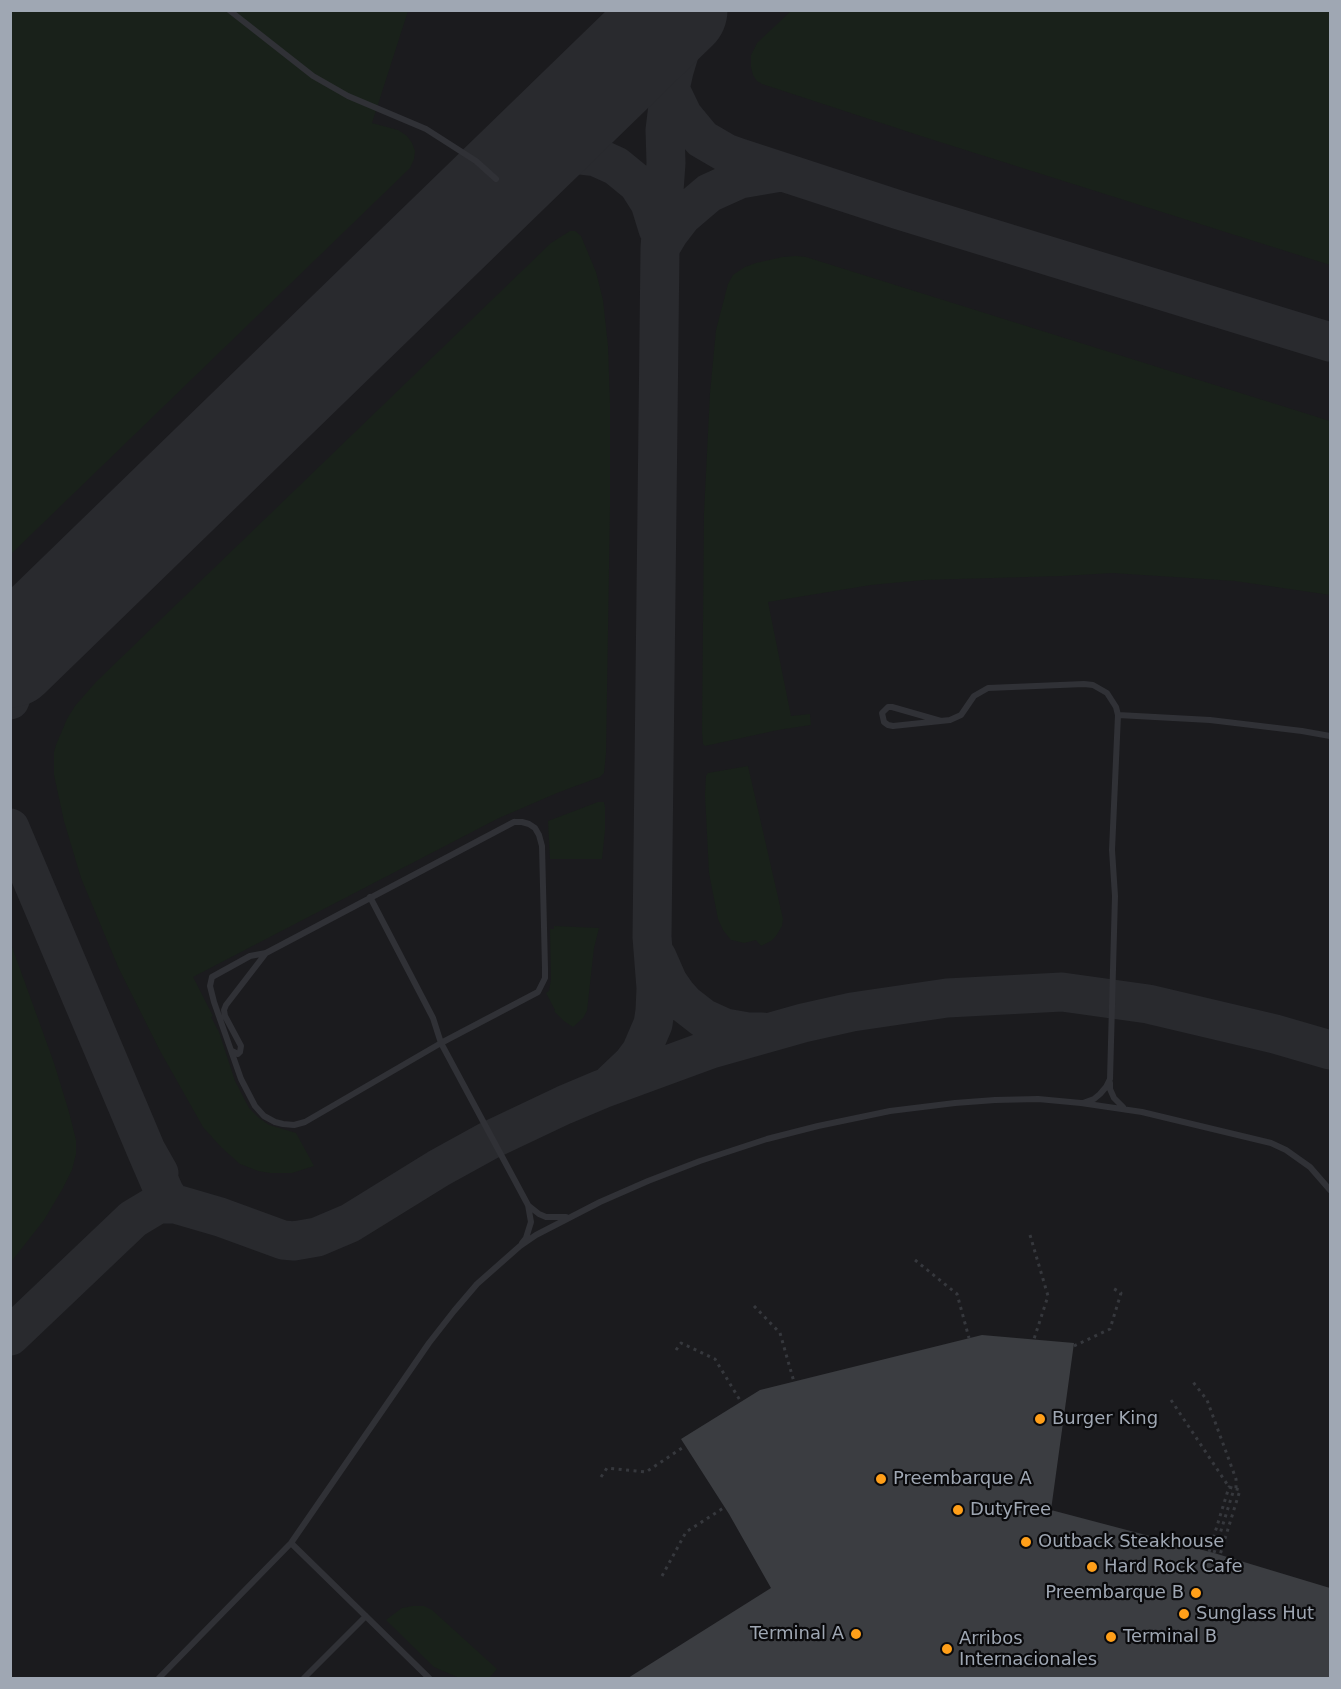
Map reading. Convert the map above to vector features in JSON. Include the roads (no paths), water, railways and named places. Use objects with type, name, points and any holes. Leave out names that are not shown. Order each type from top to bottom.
[{"type":"lane","points":[[229,10],[313,76],[348,96],[426,129],[476,161],[496,179]]},
{"type":"lane","points":[[941,721],[892,707],[888,707],[882,713],[884,722],[893,726],[941,721],[956,719],[974,696],[996,686],[1092,685],[1107,693],[1116,707],[1118,715],[1112,850],[1115,896],[1110,1089],[1118,1104],[1124,1109]]},
{"type":"lane","points":[[1118,715],[1210,720],[1328,734]]},
{"type":"lane","points":[[514,822],[529,824],[535,828],[542,846],[545,968],[543,985],[538,992],[441,1043],[305,1122],[294,1125],[275,1122],[260,1111],[241,1079],[214,1002],[210,986],[212,977],[250,956],[266,953],[370,897],[514,822]]},
{"type":"lane","points":[[370,897],[433,1018],[441,1043],[528,1205],[531,1222],[526,1238],[520,1246]]},
{"type":"lane","points":[[232,1051],[238,1054],[241,1046],[224,1010],[266,953]]},
{"type":"lane","points":[[1081,1103],[1088,1102],[1100,1094],[1110,1079]]},
{"type":"lane","points":[[159,1678],[291,1543],[429,1343],[477,1284],[536,1235],[648,1181],[767,1139],[818,1126],[890,1111],[955,1103],[1038,1099],[1124,1109],[1270,1143],[1286,1150],[1310,1167],[1330,1190]]},
{"type":"lane","points":[[528,1205],[538,1214],[546,1217],[573,1216]]},
{"type":"lane","points":[[291,1543],[429,1678]]},
{"type":"lane","points":[[304,1678],[366,1616]]},
{"type":"place","name":"Burger King","points":[[1040,1419]]},
{"type":"place","name":"Preembarque A","points":[[881,1479]]},
{"type":"place","name":"DutyFree","points":[[958,1510]]},
{"type":"place","name":"Outback Steakhouse","points":[[1026,1542]]},
{"type":"place","name":"Hard Rock Cafe","points":[[1092,1567]]},
{"type":"place","name":"Preembarque B","points":[[1196,1593]]},
{"type":"place","name":"Sunglass Hut","points":[[1184,1614]]},
{"type":"place","name":"Terminal A","points":[[856,1634]]},
{"type":"place","name":"Terminal B","points":[[1111,1637]]},
{"type":"place","name":"Arribos Internacionales","points":[[947,1649]]}]
